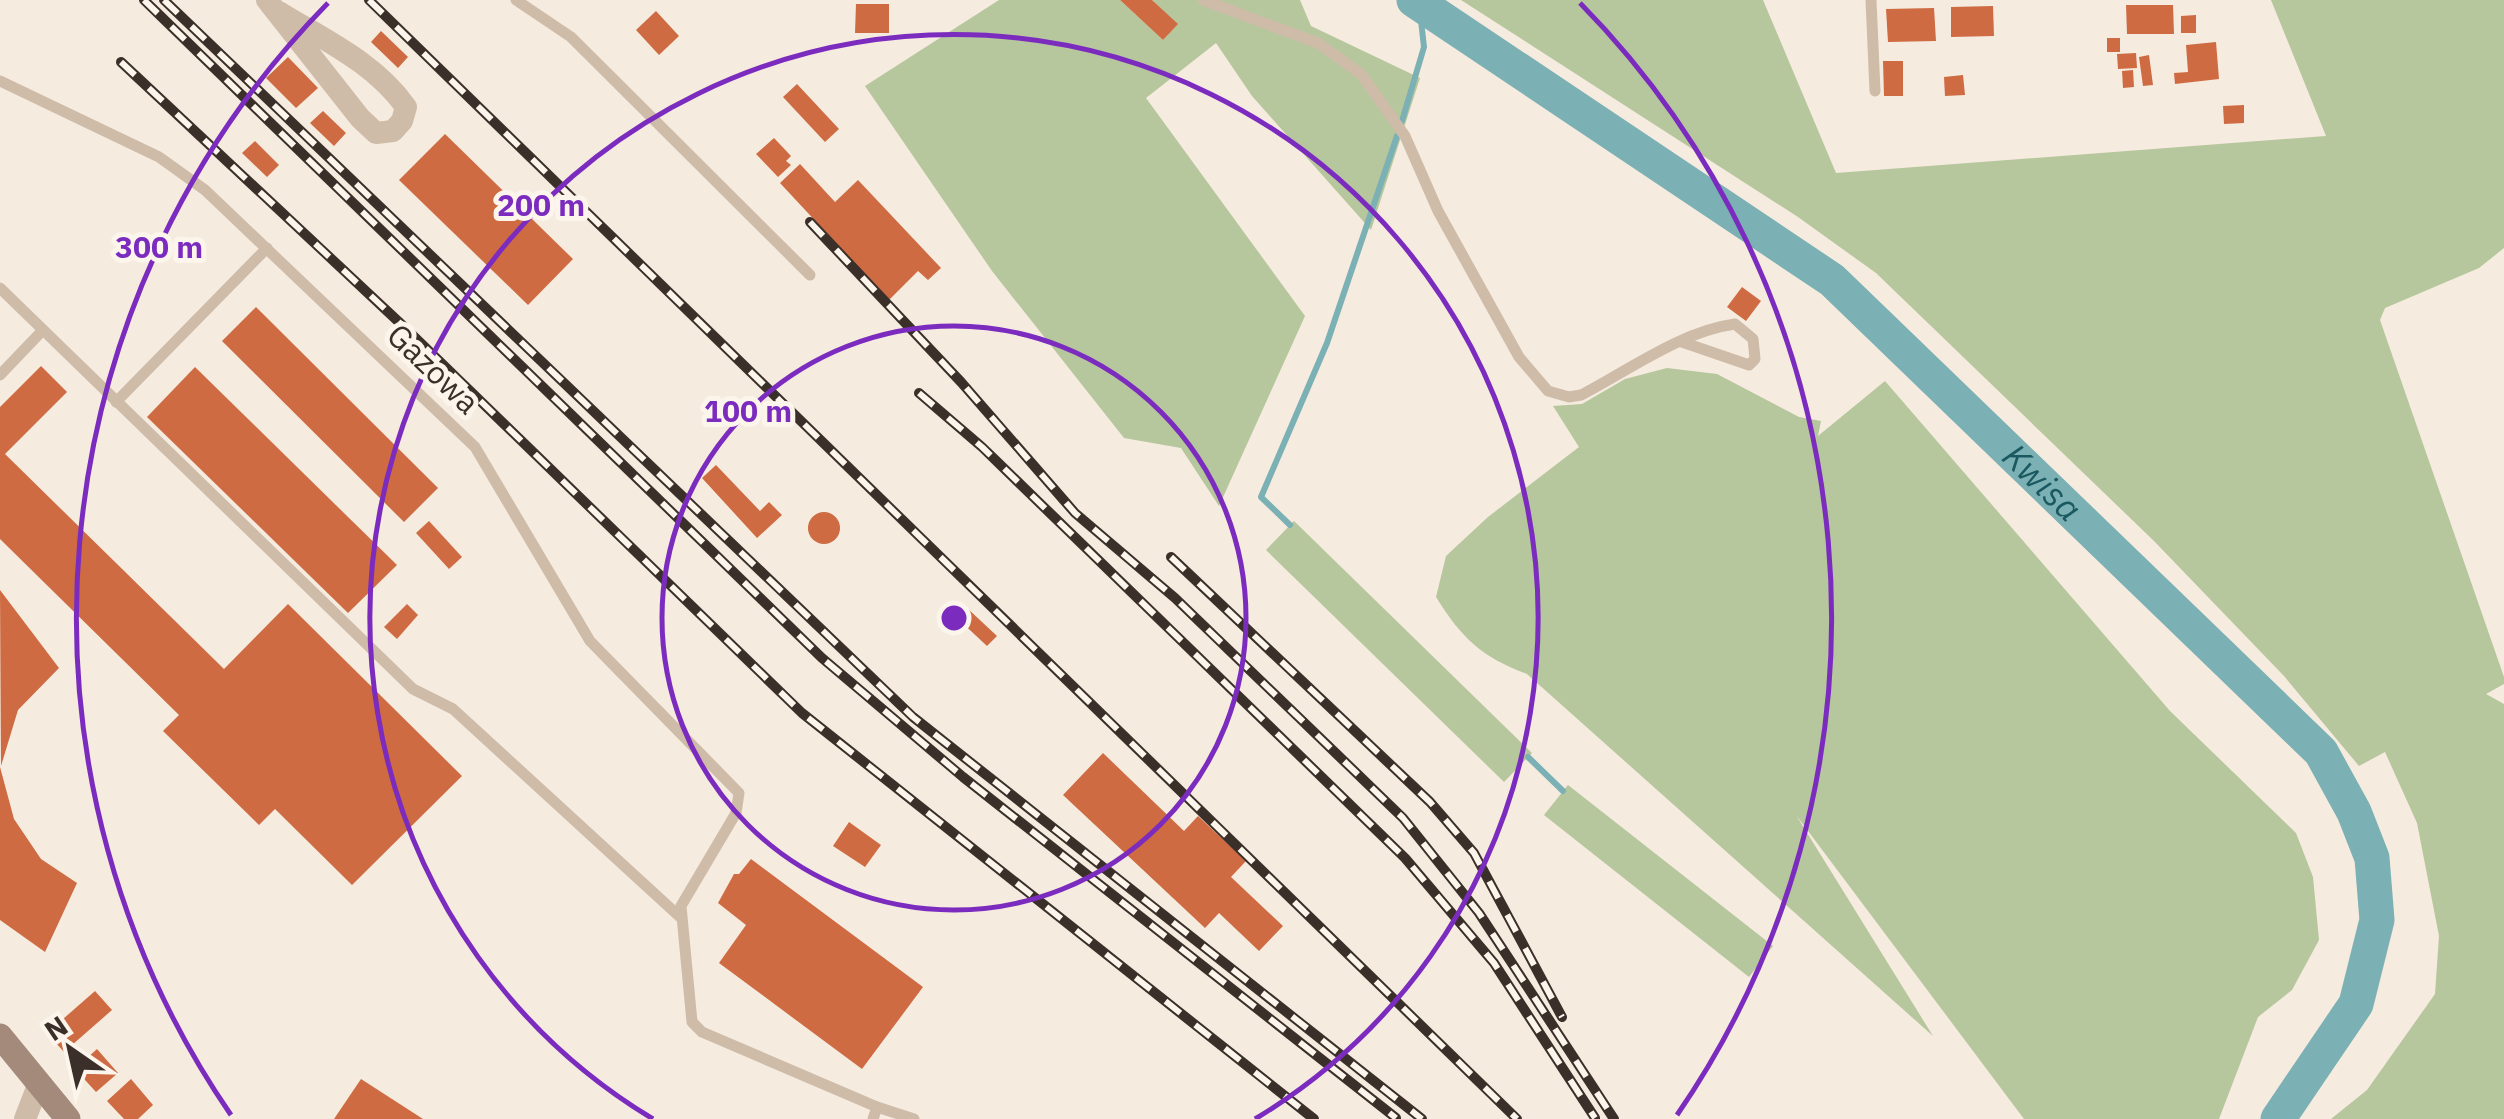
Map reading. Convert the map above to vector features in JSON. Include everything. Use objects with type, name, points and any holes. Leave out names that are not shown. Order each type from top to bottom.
[{"type":"main road","points":[[0,1036],[68,1119]]},
{"type":"street","points":[[273,6],[362,62],[393,89],[406,107],[402,121],[393,131],[376,132],[273,6]]},
{"type":"street","points":[[25,1119],[39,1083]]},
{"type":"lane","points":[[516,0],[572,37],[810,275]]},
{"type":"lane","points":[[1203,0],[1318,43],[1368,82],[1405,136],[1438,212],[1508,339],[1548,391],[1569,397],[1581,395],[1682,342],[1713,327],[1735,324],[1753,340],[1756,359],[1749,365],[1682,342]]},
{"type":"lane","points":[[1871,0],[1875,91]]},
{"type":"lane","name":"Gazowa","points":[[0,81],[159,156],[205,190],[475,447],[590,641],[738,792],[736,813],[685,892],[680,917]]},
{"type":"lane","points":[[116,402],[268,248]]},
{"type":"lane","points":[[0,288],[413,688],[454,709],[680,917],[688,1009],[696,1028],[875,1113],[914,1119]]},
{"type":"lane","points":[[0,374],[42,332]]},
{"type":"green space","points":[[999,0],[1120,0],[1163,40],[1177,24],[1152,0],[1300,0],[1311,26],[1420,78],[1371,230],[1252,96],[1216,43],[1146,98],[1305,316],[1219,506],[1181,448],[1124,438],[992,271],[865,86]]},
{"type":"green space","points":[[1461,0],[1763,0],[1836,173],[2326,136],[2271,0],[2504,0],[2504,248],[2479,268],[2385,308],[2380,320],[2504,677],[2504,684],[2486,694],[2504,704],[2504,1119],[2331,1119],[2367,1090],[2435,994],[2439,936],[2417,823],[2385,752],[2359,766],[2284,676],[2154,541],[1876,273],[1798,217]]},
{"type":"green space","points":[[1667,368],[1717,374],[1799,417],[1821,421],[1818,436],[1885,381],[2170,711],[2296,833],[2313,877],[2319,940],[2292,990],[2258,1017],[2219,1119],[2024,1119],[1796,815],[1933,1036],[1527,674],[1485,653],[1446,612],[1436,597],[1446,556],[1488,517],[1579,447],[1553,406],[1582,404],[1625,379]]},
{"type":"green space","points":[[1294,521],[1532,753],[1504,782],[1266,550]]},
{"type":"green space","points":[[1568,785],[1773,946],[1749,977],[1544,815]]},
{"type":"building","points":[[1120,0],[1152,0],[1178,24],[1163,40]]},
{"type":"building","points":[[856,4],[889,4],[889,33],[855,33]]},
{"type":"building","points":[[2126,5],[2173,5],[2174,34],[2127,34]]},
{"type":"building","points":[[1993,6],[1994,36],[1951,37],[1951,7]]},
{"type":"building","points":[[1934,8],[1936,41],[1888,42],[1886,9]]},
{"type":"building","points":[[656,11],[679,36],[659,55],[636,30]]},
{"type":"building","points":[[2196,15],[2196,33],[2181,33],[2181,16]]},
{"type":"building","points":[[381,31],[408,57],[398,68],[371,42]]},
{"type":"building","points":[[2107,38],[2120,38],[2120,52],[2107,52]]},
{"type":"building","points":[[2216,42],[2219,79],[2175,84],[2174,73],[2188,72],[2186,45]]},
{"type":"building","points":[[2136,53],[2137,68],[2118,69],[2117,54]]},
{"type":"building","points":[[2149,55],[2153,85],[2143,86],[2139,57]]},
{"type":"building","points":[[288,57],[318,88],[296,108],[266,78]]},
{"type":"building","points":[[1883,61],[1903,61],[1903,96],[1884,96]]},
{"type":"building","points":[[2133,70],[2134,87],[2123,88],[2122,71]]},
{"type":"building","points":[[1963,75],[1965,95],[1945,96],[1944,77]]},
{"type":"building","points":[[797,84],[839,129],[825,142],[783,97]]},
{"type":"building","points":[[2244,105],[2244,123],[2224,124],[2223,106]]},
{"type":"building","points":[[323,111],[346,133],[334,146],[310,123]]},
{"type":"building","points":[[445,134],[573,259],[528,305],[399,180]]},
{"type":"building","points":[[774,138],[791,156],[786,161],[791,165],[778,177],[756,154]]},
{"type":"building","points":[[255,141],[279,165],[267,177],[242,153]]},
{"type":"building","points":[[800,164],[835,202],[858,180],[941,268],[928,280],[918,271],[889,300],[780,183]]},
{"type":"building","points":[[1742,287],[1761,301],[1746,321],[1727,307]]},
{"type":"building","points":[[256,307],[438,488],[404,522],[222,341]]},
{"type":"building","points":[[41,366],[67,392],[5,454],[224,669],[288,604],[462,776],[352,885],[275,809],[259,825],[163,731],[179,715],[0,539],[0,407]]},
{"type":"building","points":[[195,367],[397,565],[348,613],[147,417]]},
{"type":"building","points":[[716,465],[760,511],[769,502],[782,515],[757,538],[702,478]]},
{"type":"building","points":[[824,512],[835,517],[840,528],[835,539],[824,544],[813,539],[808,528],[813,517]]},
{"type":"building","points":[[429,521],[462,557],[449,569],[416,533]]},
{"type":"building","points":[[0,590],[59,668],[18,710],[1,766]]},
{"type":"building","points":[[407,604],[418,615],[397,639],[384,627]]},
{"type":"building","points":[[967,608],[997,636],[987,646],[957,618]]},
{"type":"building","points":[[1103,753],[1184,831],[1198,816],[1246,861],[1231,877],[1283,926],[1259,951],[1219,913],[1205,928],[1063,795]]},
{"type":"building","points":[[0,767],[14,819],[41,859],[77,883],[45,952],[0,920]]},
{"type":"building","points":[[849,822],[881,845],[865,867],[833,846]]},
{"type":"building","points":[[751,859],[923,987],[862,1069],[719,963],[746,925],[718,903],[734,874],[739,874]]},
{"type":"building","points":[[95,991],[112,1010],[64,1052],[47,1033]]},
{"type":"building","points":[[97,1049],[118,1073],[96,1092],[75,1069]]},
{"type":"building","points":[[131,1079],[153,1105],[138,1119],[124,1119],[107,1101]]},
{"type":"building","points":[[361,1079],[423,1119],[334,1119]]},
{"type":"waterway","name":"Kwisa","points":[[1414,0],[1832,280],[2321,752],[2354,812],[2372,858],[2377,920],[2356,1004],[2278,1119]]},
{"type":"waterway","points":[[1402,121],[1424,47],[1419,3]]},
{"type":"waterway","points":[[1290,525],[1261,497],[1327,343],[1397,136]]},
{"type":"waterway","points":[[1528,757],[1563,791]]},
{"type":"railway","points":[[144,0],[822,658],[963,777],[1396,1118]]},
{"type":"railway","points":[[164,0],[913,717],[1422,1119]]},
{"type":"railway","points":[[369,0],[1517,1119]]},
{"type":"railway","points":[[121,62],[401,324],[802,713],[1314,1119]]},
{"type":"railway","points":[[810,222],[961,382],[1075,513],[1175,598],[1403,818],[1479,913],[1614,1119]]},
{"type":"railway","points":[[919,393],[982,447],[1405,858],[1494,963],[1595,1118]]},
{"type":"railway","points":[[1171,557],[1430,802],[1474,853],[1562,1017]]}]
